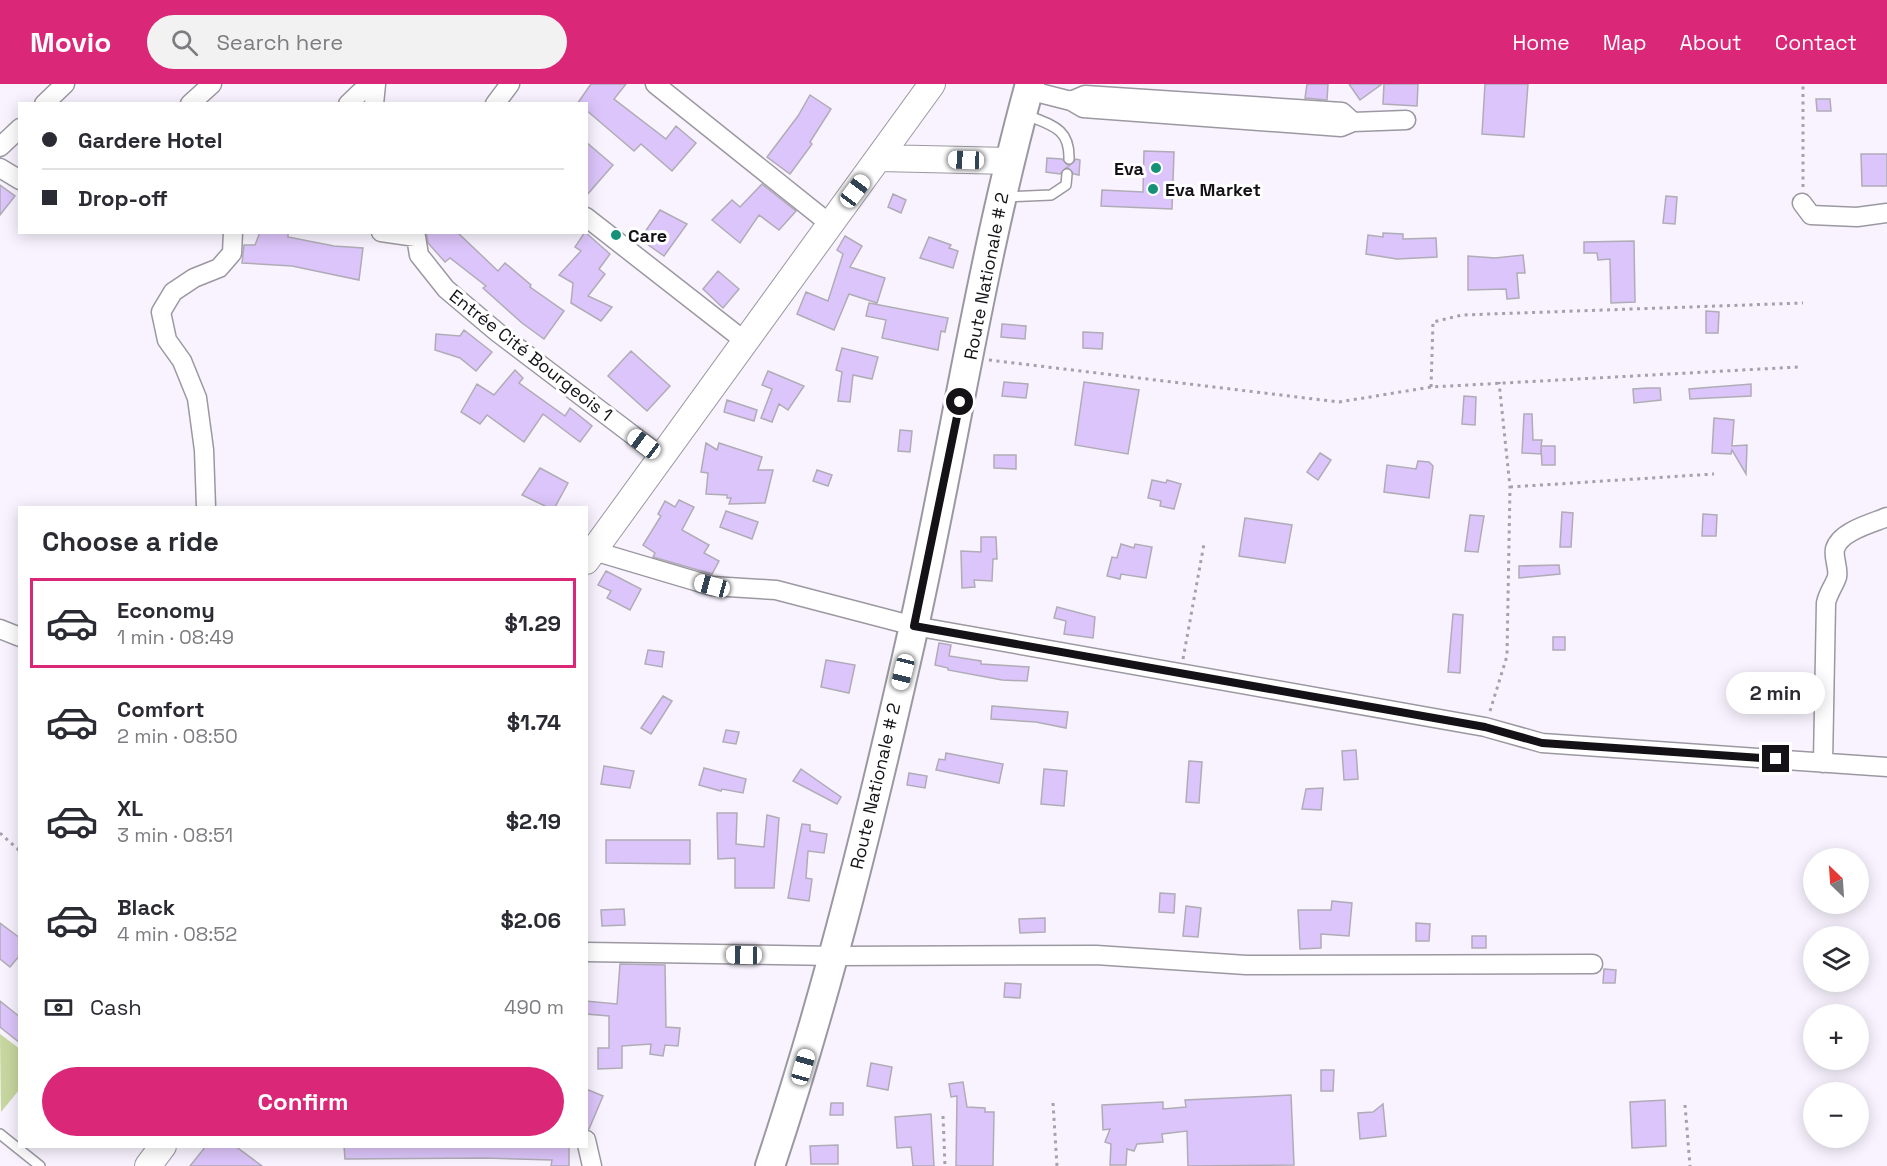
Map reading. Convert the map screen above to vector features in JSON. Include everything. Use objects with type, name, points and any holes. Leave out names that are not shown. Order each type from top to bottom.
[{"type":"main road","points":[[590,556],[932,84]]},
{"type":"main road","name":"Route Nationale # 2","points":[[770,1166],[803,1067],[835,956],[914,626],[1009,161],[1027,96]]},
{"type":"main road","points":[[880,158],[1009,161]]},
{"type":"main road","points":[[148,1166],[162,1148]]},
{"type":"street","points":[[46,102],[64,84]]},
{"type":"street","points":[[192,102],[212,84]]},
{"type":"street","points":[[350,102],[369,84]]},
{"type":"street","points":[[374,102],[376,84]]},
{"type":"street","points":[[496,102],[510,84]]},
{"type":"street","points":[[655,84],[830,224]]},
{"type":"street","points":[[1027,96],[1071,100],[1085,95],[1342,112],[1353,122],[1406,120]]},
{"type":"street","points":[[0,147],[18,130]]},
{"type":"street","points":[[0,168],[18,179]]},
{"type":"street","points":[[1802,204],[1810,215],[1857,217],[1887,213]]},
{"type":"street","points":[[588,219],[746,342]]},
{"type":"street","points":[[206,506],[204,450],[197,398],[182,361],[167,340],[161,312],[173,292],[194,278],[219,268],[232,254],[233,234]]},
{"type":"street","name":"Entrée Cité Bourgeois 1","points":[[395,234],[416,237],[419,255],[446,289],[497,332],[663,458]]},
{"type":"street","points":[[1823,763],[1826,603],[1828,591],[1836,579],[1835,549],[1848,534],[1887,517]]},
{"type":"street","points":[[590,556],[712,586],[776,590],[914,626],[1485,727],[1542,743],[1887,767]]},
{"type":"street","points":[[0,629],[18,636]]},
{"type":"street","points":[[588,952],[835,956],[1096,955],[1246,965],[1593,964]]},
{"type":"street","points":[[588,1148],[592,1166]]},
{"type":"lane","points":[[1027,96],[1065,135],[1070,143],[1069,159]]},
{"type":"lane","points":[[1002,197],[1051,195],[1065,185],[1067,174]]},
{"type":"lane","points":[[0,1134],[40,1166]]},
{"type":"path","points":[[1802,204],[1803,84]]},
{"type":"path","points":[[1431,387],[1433,322],[1462,315],[1803,303]]},
{"type":"path","points":[[969,357],[1339,402],[1431,387],[1499,381],[1798,367]]},
{"type":"path","points":[[1485,727],[1507,656],[1509,487],[1499,381]]},
{"type":"path","points":[[1509,487],[1714,474]]},
{"type":"path","points":[[1180,673],[1204,544]]},
{"type":"path","points":[[0,832],[18,849]]},
{"type":"path","points":[[1053,1103],[1057,1166]]},
{"type":"path","points":[[1685,1104],[1690,1166]]},
{"type":"path","points":[[943,1116],[945,1166]]},
{"type":"green space","points":[[0,1034],[18,1048],[18,1091],[1,1112]]},
{"type":"building","points":[[591,84],[626,84],[614,99],[666,139],[676,126],[696,143],[672,171],[641,144],[634,151],[588,112],[588,102],[578,102]]},
{"type":"building","points":[[1307,84],[1328,84],[1327,100],[1305,98]]},
{"type":"building","points":[[1349,84],[1382,84],[1360,100]]},
{"type":"building","points":[[1384,84],[1418,84],[1417,106],[1383,104]]},
{"type":"building","points":[[1485,84],[1528,84],[1524,137],[1482,134]]},
{"type":"building","points":[[810,95],[831,109],[810,142],[812,144],[790,174],[767,157],[798,116]]},
{"type":"building","points":[[1816,99],[1830,99],[1831,111],[1817,111]]},
{"type":"building","points":[[588,144],[613,165],[588,194]]},
{"type":"building","points":[[1144,151],[1174,152],[1172,209],[1101,206],[1102,190],[1143,192]]},
{"type":"building","points":[[1861,154],[1887,154],[1887,186],[1862,186]]},
{"type":"building","points":[[1047,158],[1062,159],[1069,166],[1076,159],[1080,160],[1079,175],[1074,174],[1067,167],[1060,174],[1046,172]]},
{"type":"building","points":[[762,184],[796,211],[779,230],[759,215],[740,243],[712,220],[732,200],[740,207]]},
{"type":"building","points":[[0,185],[15,196],[0,215]]},
{"type":"building","points":[[893,194],[906,200],[901,213],[888,207]]},
{"type":"building","points":[[1666,196],[1677,197],[1675,224],[1663,223]]},
{"type":"building","points":[[660,210],[687,224],[664,256],[640,239]]},
{"type":"building","points":[[1383,233],[1403,234],[1403,239],[1436,238],[1437,257],[1397,259],[1366,254],[1368,235],[1383,237]]},
{"type":"building","points":[[259,234],[288,234],[288,237],[334,246],[363,248],[359,280],[292,266],[242,263],[244,245],[255,245]]},
{"type":"building","points":[[426,234],[459,234],[498,271],[505,263],[531,285],[530,287],[564,311],[544,339],[522,323],[483,288],[486,286],[450,258],[445,262],[428,243]]},
{"type":"building","points":[[584,234],[587,234],[610,254],[599,269],[605,274],[588,296],[612,307],[601,321],[571,303],[573,283],[559,275],[581,251],[575,247]]},
{"type":"building","points":[[845,236],[862,246],[850,267],[885,278],[877,303],[849,294],[834,330],[797,314],[806,292],[828,301],[843,254],[837,250]]},
{"type":"building","points":[[929,237],[951,245],[949,248],[958,251],[953,268],[920,258]]},
{"type":"building","points":[[1634,241],[1635,302],[1611,303],[1610,259],[1598,260],[1597,253],[1584,253],[1584,242]]},
{"type":"building","points":[[1523,255],[1525,273],[1517,273],[1519,298],[1507,299],[1506,289],[1468,290],[1468,256],[1495,258]]},
{"type":"building","points":[[718,271],[739,289],[723,308],[703,289]]},
{"type":"building","points":[[869,303],[948,318],[945,332],[941,331],[938,350],[882,338],[886,320],[866,316]]},
{"type":"building","points":[[1706,311],[1719,312],[1718,333],[1706,333]]},
{"type":"building","points":[[1002,324],[1026,326],[1025,339],[1001,337]]},
{"type":"building","points":[[464,330],[492,352],[476,371],[460,358],[435,350],[436,334],[460,336]]},
{"type":"building","points":[[1083,332],[1103,333],[1102,349],[1083,348]]},
{"type":"building","points":[[842,348],[878,357],[872,379],[853,375],[850,402],[838,401],[842,372],[836,370]]},
{"type":"building","points":[[631,351],[670,386],[647,411],[608,376]]},
{"type":"building","points":[[515,370],[523,378],[519,383],[565,416],[570,408],[592,426],[580,442],[543,414],[524,442],[487,415],[480,424],[461,412],[477,384],[494,395]]},
{"type":"building","points":[[768,371],[804,386],[788,410],[779,404],[772,422],[761,418],[772,389],[762,385]]},
{"type":"building","points":[[1004,382],[1028,384],[1026,398],[1002,396]]},
{"type":"building","points":[[1084,382],[1139,390],[1128,454],[1075,445]]},
{"type":"building","points":[[1751,384],[1751,396],[1690,399],[1689,389]]},
{"type":"building","points":[[1660,388],[1661,400],[1634,403],[1633,389]]},
{"type":"building","points":[[1464,396],[1476,397],[1475,425],[1462,424]]},
{"type":"building","points":[[727,400],[757,410],[754,421],[724,412]]},
{"type":"building","points":[[1524,414],[1532,414],[1533,440],[1542,440],[1541,446],[1555,446],[1555,465],[1542,465],[1541,447],[1541,454],[1522,453]]},
{"type":"building","points":[[1714,418],[1734,420],[1732,446],[1747,445],[1746,474],[1732,450],[1731,454],[1712,453]]},
{"type":"building","points":[[900,430],[912,431],[910,452],[898,451]]},
{"type":"building","points":[[706,443],[717,450],[719,443],[762,457],[758,470],[773,470],[765,503],[729,504],[731,498],[727,498],[727,495],[706,494],[708,473],[701,472]]},
{"type":"building","points":[[1320,453],[1331,460],[1318,480],[1307,472]]},
{"type":"building","points":[[994,455],[1016,455],[1016,469],[994,468]]},
{"type":"building","points":[[1418,461],[1429,462],[1433,466],[1429,498],[1384,492],[1387,465],[1416,469]]},
{"type":"building","points":[[540,468],[568,483],[556,506],[545,506],[522,495]]},
{"type":"building","points":[[817,470],[832,475],[828,486],[813,481]]},
{"type":"building","points":[[1152,480],[1166,483],[1167,480],[1181,484],[1174,509],[1160,506],[1161,501],[1148,498]]},
{"type":"building","points":[[679,500],[694,507],[682,530],[709,545],[704,553],[719,561],[712,574],[653,557],[655,553],[643,545],[661,516],[658,514],[665,501],[675,507]]},
{"type":"building","points":[[726,511],[758,522],[752,539],[720,527]]},
{"type":"building","points":[[1562,512],[1573,513],[1571,547],[1560,547]]},
{"type":"building","points":[[1703,514],[1717,515],[1716,536],[1702,536]]},
{"type":"building","points":[[1470,515],[1484,516],[1478,552],[1465,551]]},
{"type":"building","points":[[1245,518],[1292,525],[1285,563],[1239,556]]},
{"type":"building","points":[[981,537],[996,537],[997,559],[993,559],[992,581],[974,580],[975,587],[962,588],[961,551],[981,552]]},
{"type":"building","points":[[1121,544],[1134,548],[1135,544],[1152,547],[1146,578],[1121,574],[1120,579],[1107,576],[1112,557],[1117,558]]},
{"type":"building","points":[[1559,565],[1560,574],[1519,578],[1519,566]]},
{"type":"building","points":[[606,571],[641,589],[630,610],[607,598],[611,591],[598,585]]},
{"type":"building","points":[[1057,607],[1095,617],[1093,638],[1064,634],[1066,621],[1054,618]]},
{"type":"building","points":[[1453,614],[1463,615],[1460,673],[1448,672]]},
{"type":"building","points":[[1553,637],[1565,637],[1565,650],[1553,650]]},
{"type":"building","points":[[939,643],[951,645],[949,656],[981,661],[981,664],[1029,667],[1027,681],[1002,680],[948,670],[948,668],[935,665]]},
{"type":"building","points":[[648,650],[664,652],[662,667],[645,664]]},
{"type":"building","points":[[826,660],[855,665],[849,693],[821,687]]},
{"type":"building","points":[[663,696],[672,701],[651,734],[641,728]]},
{"type":"building","points":[[992,706],[1068,712],[1066,728],[1036,722],[991,719]]},
{"type":"building","points":[[726,730],[739,732],[736,744],[723,742]]},
{"type":"building","points":[[1356,750],[1358,779],[1344,780],[1342,751]]},
{"type":"building","points":[[946,753],[1003,764],[999,783],[936,770],[939,759],[945,760]]},
{"type":"building","points":[[1189,761],[1202,762],[1199,803],[1186,802]]},
{"type":"building","points":[[604,766],[634,771],[630,788],[601,784]]},
{"type":"building","points":[[704,768],[746,779],[743,793],[722,789],[721,791],[699,785]]},
{"type":"building","points":[[801,769],[841,797],[837,804],[793,781]]},
{"type":"building","points":[[1044,769],[1067,771],[1064,806],[1041,804]]},
{"type":"building","points":[[909,773],[927,776],[925,788],[907,785]]},
{"type":"building","points":[[1323,788],[1321,810],[1302,809],[1306,789]]},
{"type":"building","points":[[717,813],[737,813],[736,844],[764,847],[767,815],[779,818],[774,888],[735,888],[735,858],[718,859]]},
{"type":"building","points":[[802,824],[810,825],[810,831],[827,834],[824,853],[808,851],[806,878],[812,879],[809,901],[788,898]]},
{"type":"building","points":[[606,840],[690,840],[690,864],[606,863]]},
{"type":"building","points":[[1160,893],[1175,894],[1174,913],[1159,912]]},
{"type":"building","points":[[1332,901],[1352,903],[1349,936],[1321,934],[1321,948],[1300,949],[1298,910],[1331,910]]},
{"type":"building","points":[[1186,906],[1201,908],[1198,937],[1183,936]]},
{"type":"building","points":[[624,909],[625,925],[602,926],[601,910]]},
{"type":"building","points":[[1045,918],[1045,932],[1020,933],[1019,919]]},
{"type":"building","points":[[0,923],[18,936],[18,957],[10,967],[0,959]]},
{"type":"building","points":[[1416,923],[1430,924],[1429,941],[1416,941]]},
{"type":"building","points":[[1472,936],[1486,936],[1486,948],[1472,948]]},
{"type":"building","points":[[620,964],[665,965],[666,1027],[680,1028],[678,1046],[665,1045],[663,1056],[650,1054],[651,1044],[622,1046],[622,1068],[598,1069],[598,1048],[609,1048],[609,1016],[588,1014],[588,1001],[617,1004]]},
{"type":"building","points":[[1604,969],[1616,970],[1615,983],[1603,983]]},
{"type":"building","points":[[1005,983],[1021,984],[1020,998],[1004,997]]},
{"type":"building","points":[[0,1001],[18,1015],[18,1041],[0,1027]]},
{"type":"building","points":[[871,1063],[892,1067],[888,1090],[867,1086]]},
{"type":"building","points":[[1321,1070],[1334,1070],[1333,1091],[1321,1091]]},
{"type":"building","points":[[963,1082],[967,1107],[985,1108],[985,1112],[994,1112],[993,1166],[956,1166],[957,1096],[951,1097],[949,1084]]},
{"type":"building","points":[[588,1090],[603,1096],[588,1129]]},
{"type":"building","points":[[1291,1095],[1294,1165],[1188,1166],[1187,1131],[1162,1134],[1163,1142],[1137,1144],[1134,1151],[1127,1149],[1126,1165],[1110,1165],[1111,1144],[1105,1142],[1110,1129],[1103,1130],[1102,1105],[1163,1102],[1163,1109],[1186,1107],[1185,1100]]},
{"type":"building","points":[[1665,1100],[1666,1146],[1632,1148],[1630,1102]]},
{"type":"building","points":[[831,1103],[843,1103],[843,1115],[830,1115]]},
{"type":"building","points":[[1383,1104],[1386,1136],[1360,1139],[1358,1113],[1373,1112]]},
{"type":"building","points":[[931,1114],[934,1166],[913,1166],[911,1147],[897,1148],[895,1117]]},
{"type":"building","points":[[838,1145],[838,1164],[811,1164],[810,1146]]},
{"type":"building","points":[[204,1148],[238,1148],[262,1166],[190,1166]]},
{"type":"building","points":[[344,1148],[569,1148],[569,1166],[551,1166],[552,1160],[345,1159]]},
{"type":"place","name":"Eva","points":[[1156,168]]},
{"type":"place","name":"Eva Market","points":[[1153,189]]},
{"type":"place","name":"Care","points":[[616,235]]},
{"type":"route","points":[[960,402],[914,626],[1485,727],[1542,743],[1776,759]]}]
